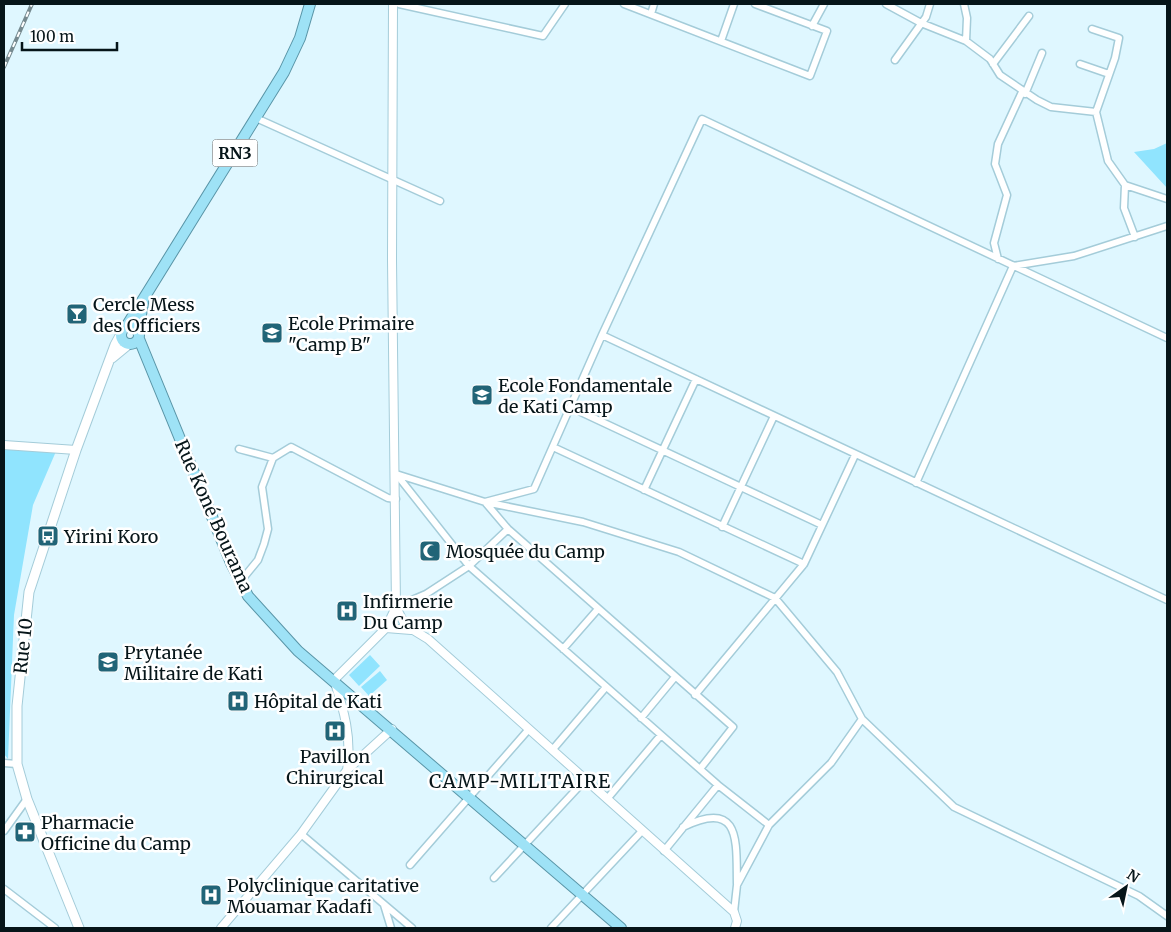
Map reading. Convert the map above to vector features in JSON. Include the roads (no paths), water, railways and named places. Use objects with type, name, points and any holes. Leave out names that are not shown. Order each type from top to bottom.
[{"type":"highway","name":"Rue Koné Bourama","points":[[124,329],[256,118],[292,55],[310,4]]},
{"type":"highway","name":"Rue Koné Bourama","points":[[146,295],[140,310],[134,340],[148,362],[240,582],[248,596],[276,628],[334,680],[622,928]]},
{"type":"highway","points":[[133,327],[134,340],[122,338],[124,329],[133,327]]},
{"type":"main road","name":"Rue 10","points":[[79,928],[27,799],[17,764],[17,706],[29,592],[76,450],[108,365],[124,329]]},
{"type":"main road","name":"Rue 10","points":[[108,365],[114,354],[134,340]]},
{"type":"street","points":[[393,4],[396,608],[400,619],[428,639],[734,912]]},
{"type":"street","points":[[399,4],[543,36],[565,4]]},
{"type":"street","points":[[624,4],[810,76],[827,31],[755,4]]},
{"type":"street","points":[[650,14],[654,4]]},
{"type":"street","points":[[721,41],[734,4]]},
{"type":"street","points":[[772,10],[776,4]]},
{"type":"street","points":[[812,26],[824,4]]},
{"type":"street","points":[[886,4],[921,23],[966,41],[993,64],[1000,76],[1024,93],[1051,107],[1096,112]]},
{"type":"street","points":[[895,60],[921,23],[930,4]]},
{"type":"street","points":[[964,4],[967,18],[966,41]]},
{"type":"street","points":[[993,64],[1029,16]]},
{"type":"street","points":[[1092,29],[1119,38],[1115,58],[1096,112],[1108,161],[1125,186],[1124,208],[1135,237]]},
{"type":"street","points":[[998,259],[994,243],[1007,196],[995,164],[998,144],[1042,54]]},
{"type":"street","points":[[1080,64],[1109,74]]},
{"type":"street","points":[[256,118],[440,201]]},
{"type":"street","points":[[485,502],[534,489],[602,335],[702,119],[1167,338]]},
{"type":"street","points":[[1125,186],[1167,198]]},
{"type":"street","points":[[1013,266],[1074,256],[1167,226]]},
{"type":"street","points":[[916,483],[1013,266]]},
{"type":"street","points":[[602,335],[1167,600]]},
{"type":"street","points":[[644,490],[696,379]]},
{"type":"street","points":[[570,408],[822,525]]},
{"type":"street","points":[[722,527],[774,416]]},
{"type":"street","points":[[4,445],[76,450]]},
{"type":"street","points":[[240,582],[258,560],[268,529],[262,488],[273,458],[291,447],[388,498],[396,499]]},
{"type":"street","points":[[552,447],[804,564]]},
{"type":"street","points":[[239,449],[273,458]]},
{"type":"street","points":[[695,694],[804,564],[855,455]]},
{"type":"street","points":[[396,474],[485,502],[583,522],[679,552],[776,598],[836,672],[862,719],[954,806],[1139,896],[1167,916]]},
{"type":"street","points":[[396,474],[469,566],[718,785],[769,825]]},
{"type":"street","points":[[485,502],[508,529],[732,728],[700,769]]},
{"type":"street","points":[[347,770],[350,755],[344,713],[334,680],[386,628],[396,608],[426,594],[469,566],[508,529]]},
{"type":"street","points":[[563,649],[598,609]]},
{"type":"street","points":[[386,628],[413,630]]},
{"type":"street","points":[[641,718],[675,677]]},
{"type":"street","points":[[554,748],[606,687]]},
{"type":"street","points":[[737,885],[769,825],[831,763],[862,719]]},
{"type":"street","points":[[410,865],[529,729]]},
{"type":"street","points":[[221,928],[301,834],[347,770],[392,730]]},
{"type":"street","points":[[607,799],[661,735]]},
{"type":"street","points":[[350,755],[360,757]]},
{"type":"street","points":[[4,763],[17,764]]},
{"type":"street","points":[[494,878],[586,779]]},
{"type":"street","points":[[664,851],[718,785]]},
{"type":"street","points":[[4,831],[27,799]]},
{"type":"street","points":[[683,827],[700,819],[719,818],[728,823],[735,833],[737,846],[737,885],[734,912],[737,921],[735,928]]},
{"type":"street","points":[[551,928],[642,831]]},
{"type":"street","points":[[301,834],[412,928]]},
{"type":"street","points":[[4,890],[55,928]]},
{"type":"street","points":[[384,904],[391,928]]},
{"type":"railway","points":[[4,67],[32,4]]},
{"type":"place","name":"Cercle Mess des Officiers","points":[[77,314]]},
{"type":"place","name":"Ecole Primaire \"Camp B\"","points":[[272,333]]},
{"type":"place","name":"Ecole Fondamentale de Kati Camp","points":[[482,395]]},
{"type":"place","name":"Yirini Koro","points":[[48,536]]},
{"type":"place","name":"Mosquée du Camp","points":[[430,551]]},
{"type":"place","name":"Infirmerie Du Camp","points":[[347,611]]},
{"type":"place","name":"Prytanée Militaire de Kati","points":[[108,662]]},
{"type":"place","name":"Hôpital de Kati","points":[[238,701]]},
{"type":"place","name":"Pavillon Chirurgical","points":[[335,731]]},
{"type":"place","name":"Pharmacie Officine du Camp","points":[[25,832]]},
{"type":"place","name":"Polyclinique caritative Mouamar Kadafi","points":[[211,895]]},
{"type":"district","name":"CAMP-MILITAIRE","points":[[520,781]]}]
